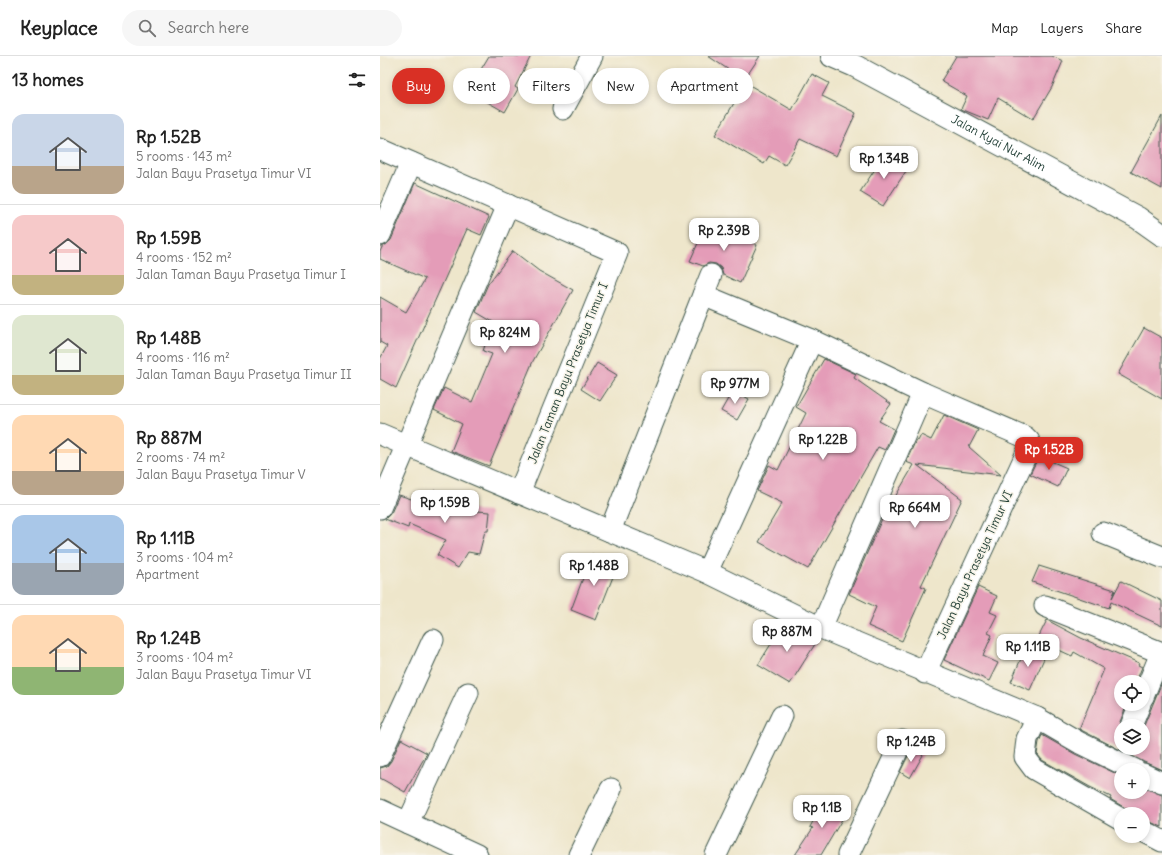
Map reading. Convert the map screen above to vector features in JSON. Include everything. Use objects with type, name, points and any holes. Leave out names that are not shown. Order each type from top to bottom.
[{"type":"street","points":[[563,109],[592,56]]},
{"type":"street","name":"Jalan Kyai Nur Alim","points":[[832,56],[855,66],[1138,218],[1162,234]]},
{"type":"street","points":[[380,149],[508,205],[408,445],[380,508]]},
{"type":"street","points":[[380,235],[411,163]]},
{"type":"street","name":"Jalan Taman Bayu Prasetya Timur I","points":[[508,205],[617,253],[519,493]]},
{"type":"street","points":[[610,531],[711,275]]},
{"type":"street","points":[[704,295],[812,340],[923,393],[821,628]]},
{"type":"street","points":[[707,572],[812,340]]},
{"type":"street","name":"Jalan Bayu Prasetya Timur VI","points":[[923,393],[1025,437],[1029,441],[1030,446],[925,672]]},
{"type":"street","points":[[380,434],[707,572],[821,628],[1037,718],[1080,743],[1121,763]]},
{"type":"street","points":[[1103,534],[1162,557]]},
{"type":"street","points":[[1045,606],[1162,653],[1150,681]]},
{"type":"street","points":[[380,756],[433,640]]},
{"type":"street","points":[[408,823],[468,693]]},
{"type":"street","points":[[716,855],[782,716]]},
{"type":"street","points":[[1037,718],[1027,739],[1025,757],[1034,769],[1114,815]]},
{"type":"street","points":[[848,855],[902,741]]},
{"type":"street","points":[[1150,777],[1162,783]]},
{"type":"street","points":[[580,855],[612,790]]},
{"type":"street","points":[[380,810],[478,855]]},
{"type":"street","points":[[1150,835],[1162,841]]},
{"type":"building","points":[[489,56],[531,56],[525,68],[518,68],[518,81],[515,87],[518,89],[510,103],[510,68],[482,68]]},
{"type":"building","points":[[708,56],[760,56],[752,68],[726,68]]},
{"type":"building","points":[[956,56],[1052,56],[1063,61],[1052,87],[1033,119],[998,98],[988,120],[961,109],[967,96],[941,81]]},
{"type":"building","points":[[812,74],[829,83],[822,96],[856,113],[836,156],[800,139],[785,165],[769,156],[764,164],[715,135],[733,104],[753,104],[753,87],[792,110]]},
{"type":"building","points":[[491,104],[510,104],[505,112]]},
{"type":"building","points":[[1162,116],[1162,189],[1131,172]]},
{"type":"building","points":[[885,154],[908,168],[883,206],[860,192]]},
{"type":"building","points":[[415,183],[489,217],[481,235],[467,229],[396,388],[380,379],[380,359],[387,346],[380,342],[380,297],[406,312],[425,279],[380,259],[380,252],[382,247],[391,240]]},
{"type":"building","points":[[707,223],[757,245],[740,283],[723,275],[721,268],[716,264],[709,263],[703,266],[690,261]]},
{"type":"building","points":[[513,251],[539,271],[573,290],[533,361],[489,466],[451,451],[462,424],[434,410],[444,388],[472,402],[492,354],[483,351],[493,322],[476,312],[488,284]]},
{"type":"building","points":[[1144,328],[1162,338],[1162,399],[1118,374]]},
{"type":"building","points":[[824,359],[856,374],[854,378],[891,404],[879,421],[894,429],[885,450],[878,447],[808,569],[759,542],[782,503],[757,491],[769,465],[778,470],[806,413],[796,407]]},
{"type":"building","points":[[597,363],[617,375],[600,401],[581,389]]},
{"type":"building","points":[[733,390],[749,399],[737,420],[721,411]]},
{"type":"building","points":[[944,415],[978,430],[969,447],[1001,475],[917,465],[962,499],[921,586],[926,588],[902,641],[868,626],[876,607],[849,594],[892,496],[895,497],[914,465],[906,462],[916,440],[918,441],[921,435],[931,440]]},
{"type":"building","points":[[1039,456],[1067,468],[1058,487],[1030,474]]},
{"type":"building","points":[[434,490],[477,511],[490,512],[488,531],[485,531],[479,554],[468,552],[458,568],[437,555],[446,540],[409,524],[408,528],[385,519],[391,513],[399,495],[427,504]]},
{"type":"building","points":[[592,554],[618,564],[596,620],[571,610]]},
{"type":"building","points":[[1039,566],[1115,590],[1112,598],[1121,581],[1162,601],[1162,626],[1111,602],[1109,608],[1032,582]]},
{"type":"building","points":[[978,587],[997,596],[990,612],[997,615],[988,633],[992,635],[983,656],[998,663],[989,681],[944,660]]},
{"type":"building","points":[[1047,620],[1081,638],[1139,663],[1138,665],[1142,667],[1139,675],[1114,675],[1114,711],[1124,711],[1121,719],[1114,719],[1114,747],[1079,729],[1104,669],[1074,652],[1072,656],[1037,640]]},
{"type":"building","points":[[784,623],[817,641],[790,684],[758,665]]},
{"type":"building","points":[[1026,647],[1046,654],[1030,690],[1011,682]]},
{"type":"building","points":[[1162,682],[1162,770],[1150,765],[1150,763],[1144,762],[1130,755],[1150,755],[1150,719],[1147,719]]},
{"type":"building","points":[[1042,735],[1075,754],[1114,773],[1114,799],[1150,799],[1150,790],[1162,795],[1162,827],[1150,822],[1150,807],[1124,807],[1110,799],[1111,797],[1042,760],[1037,754]]},
{"type":"building","points":[[401,739],[427,753],[405,792],[380,778],[380,768],[387,766],[391,761]]},
{"type":"building","points":[[912,748],[923,755],[910,778],[900,772]]},
{"type":"building","points":[[825,799],[847,811],[821,855],[795,855],[813,828],[810,827]]}]
